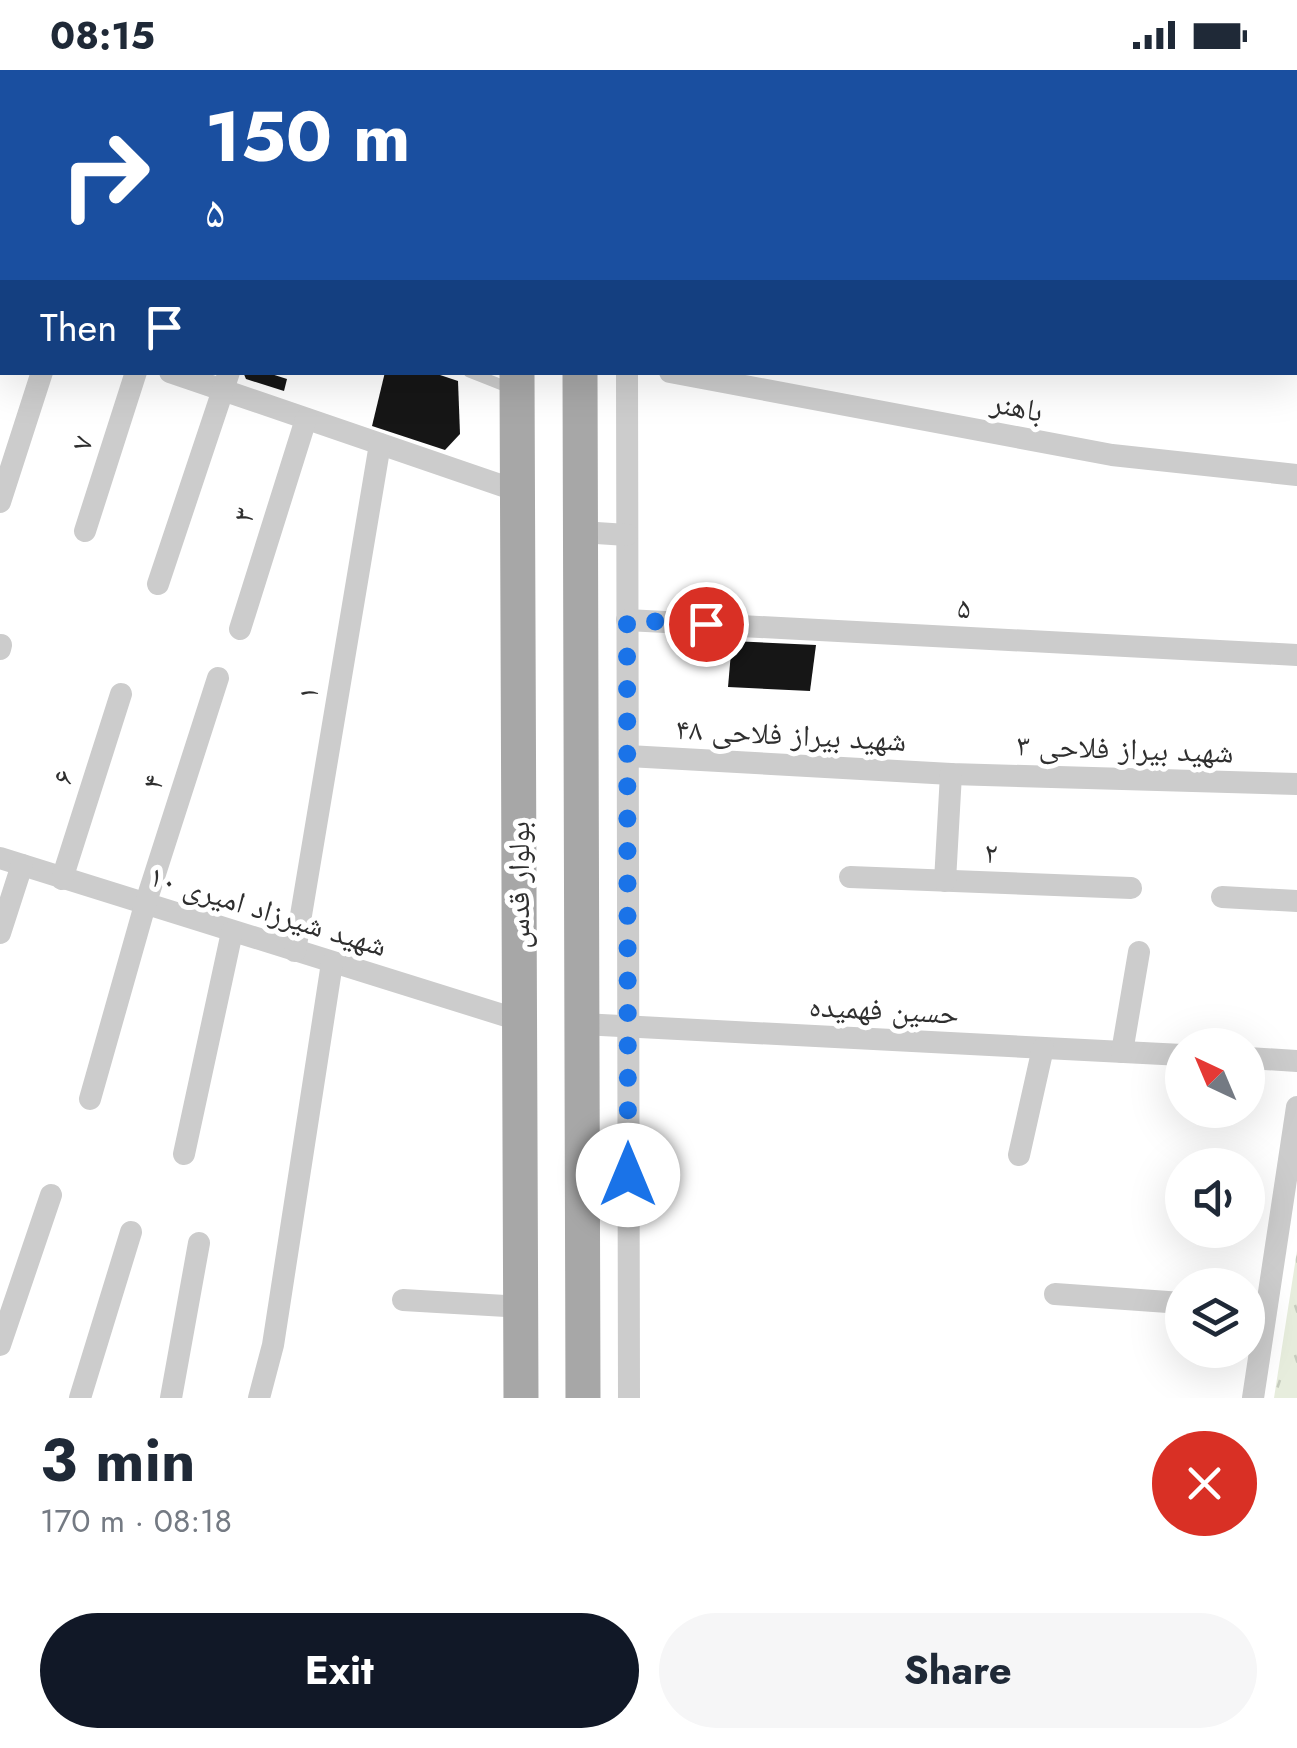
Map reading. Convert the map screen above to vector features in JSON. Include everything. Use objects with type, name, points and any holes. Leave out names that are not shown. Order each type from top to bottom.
[{"type":"main road","name":"بولوار قدس","points":[[580,375],[583,1398]]},
{"type":"main road","name":"بولوار قدس","points":[[518,382],[521,1398]]},
{"type":"street","points":[[0,502],[41,375]]},
{"type":"street","name":"۷","points":[[84,531],[135,375]]},
{"type":"street","points":[[187,375],[226,382],[306,419],[518,491]]},
{"type":"street","points":[[627,375],[628,1398]]},
{"type":"street","name":"باهنر","points":[[686,375],[1112,455],[1297,475]]},
{"type":"street","points":[[158,584],[226,382]]},
{"type":"street","name":"۳","points":[[240,629],[306,419]]},
{"type":"street","name":"۱","points":[[295,951],[380,444]]},
{"type":"street","points":[[580,532],[627,534]]},
{"type":"street","name":"۵","points":[[627,620],[1297,655]]},
{"type":"street","name":"۴","points":[[90,1099],[145,905],[218,678]]},
{"type":"street","name":"۶","points":[[62,879],[120,694]]},
{"type":"street","name":"شهید بیراز فلاحی ۴۸","points":[[628,756],[951,774]]},
{"type":"street","points":[[945,881],[951,774]]},
{"type":"street","name":"شهید بیراز فلاحی ۳","points":[[951,774],[1297,784]]},
{"type":"street","points":[[0,933],[11,861]]},
{"type":"street","name":"شهید شیرزاد امیری ۱۰","points":[[11,861],[519,1020]]},
{"type":"street","name":"۲","points":[[850,877],[1130,888]]},
{"type":"street","points":[[1222,897],[1297,901]]},
{"type":"street","points":[[184,1154],[232,932]]},
{"type":"street","points":[[1122,1052],[1139,952]]},
{"type":"street","points":[[260,1398],[273,1345],[332,963]]},
{"type":"street","name":"حسین فهمیده","points":[[582,1024],[1165,1054]]},
{"type":"street","points":[[1019,1154],[1043,1048]]},
{"type":"street","points":[[1265,1059],[1297,1060]]},
{"type":"street","points":[[1265,1268],[1297,1107]]},
{"type":"street","points":[[0,1345],[51,1195]]},
{"type":"street","points":[[80,1398],[131,1232]]},
{"type":"street","points":[[171,1398],[199,1242]]},
{"type":"street","points":[[1055,1294],[1165,1301]]},
{"type":"street","points":[[403,1300],[522,1308]]},
{"type":"street","points":[[1252,1398],[1254,1368]]},
{"type":"lane","points":[[484,375],[518,382]]},
{"type":"green space","points":[[1297,1251],[1297,1398],[1274,1398]]},
{"type":"building","points":[[244,375],[287,379],[284,391],[246,379]]},
{"type":"building","points":[[384,375],[440,375],[458,381],[460,434],[445,450],[372,426]]},
{"type":"building","points":[[732,641],[816,645],[810,691],[728,687]]},
{"type":"route","points":[[628,1175],[627,620],[706,624]]}]
